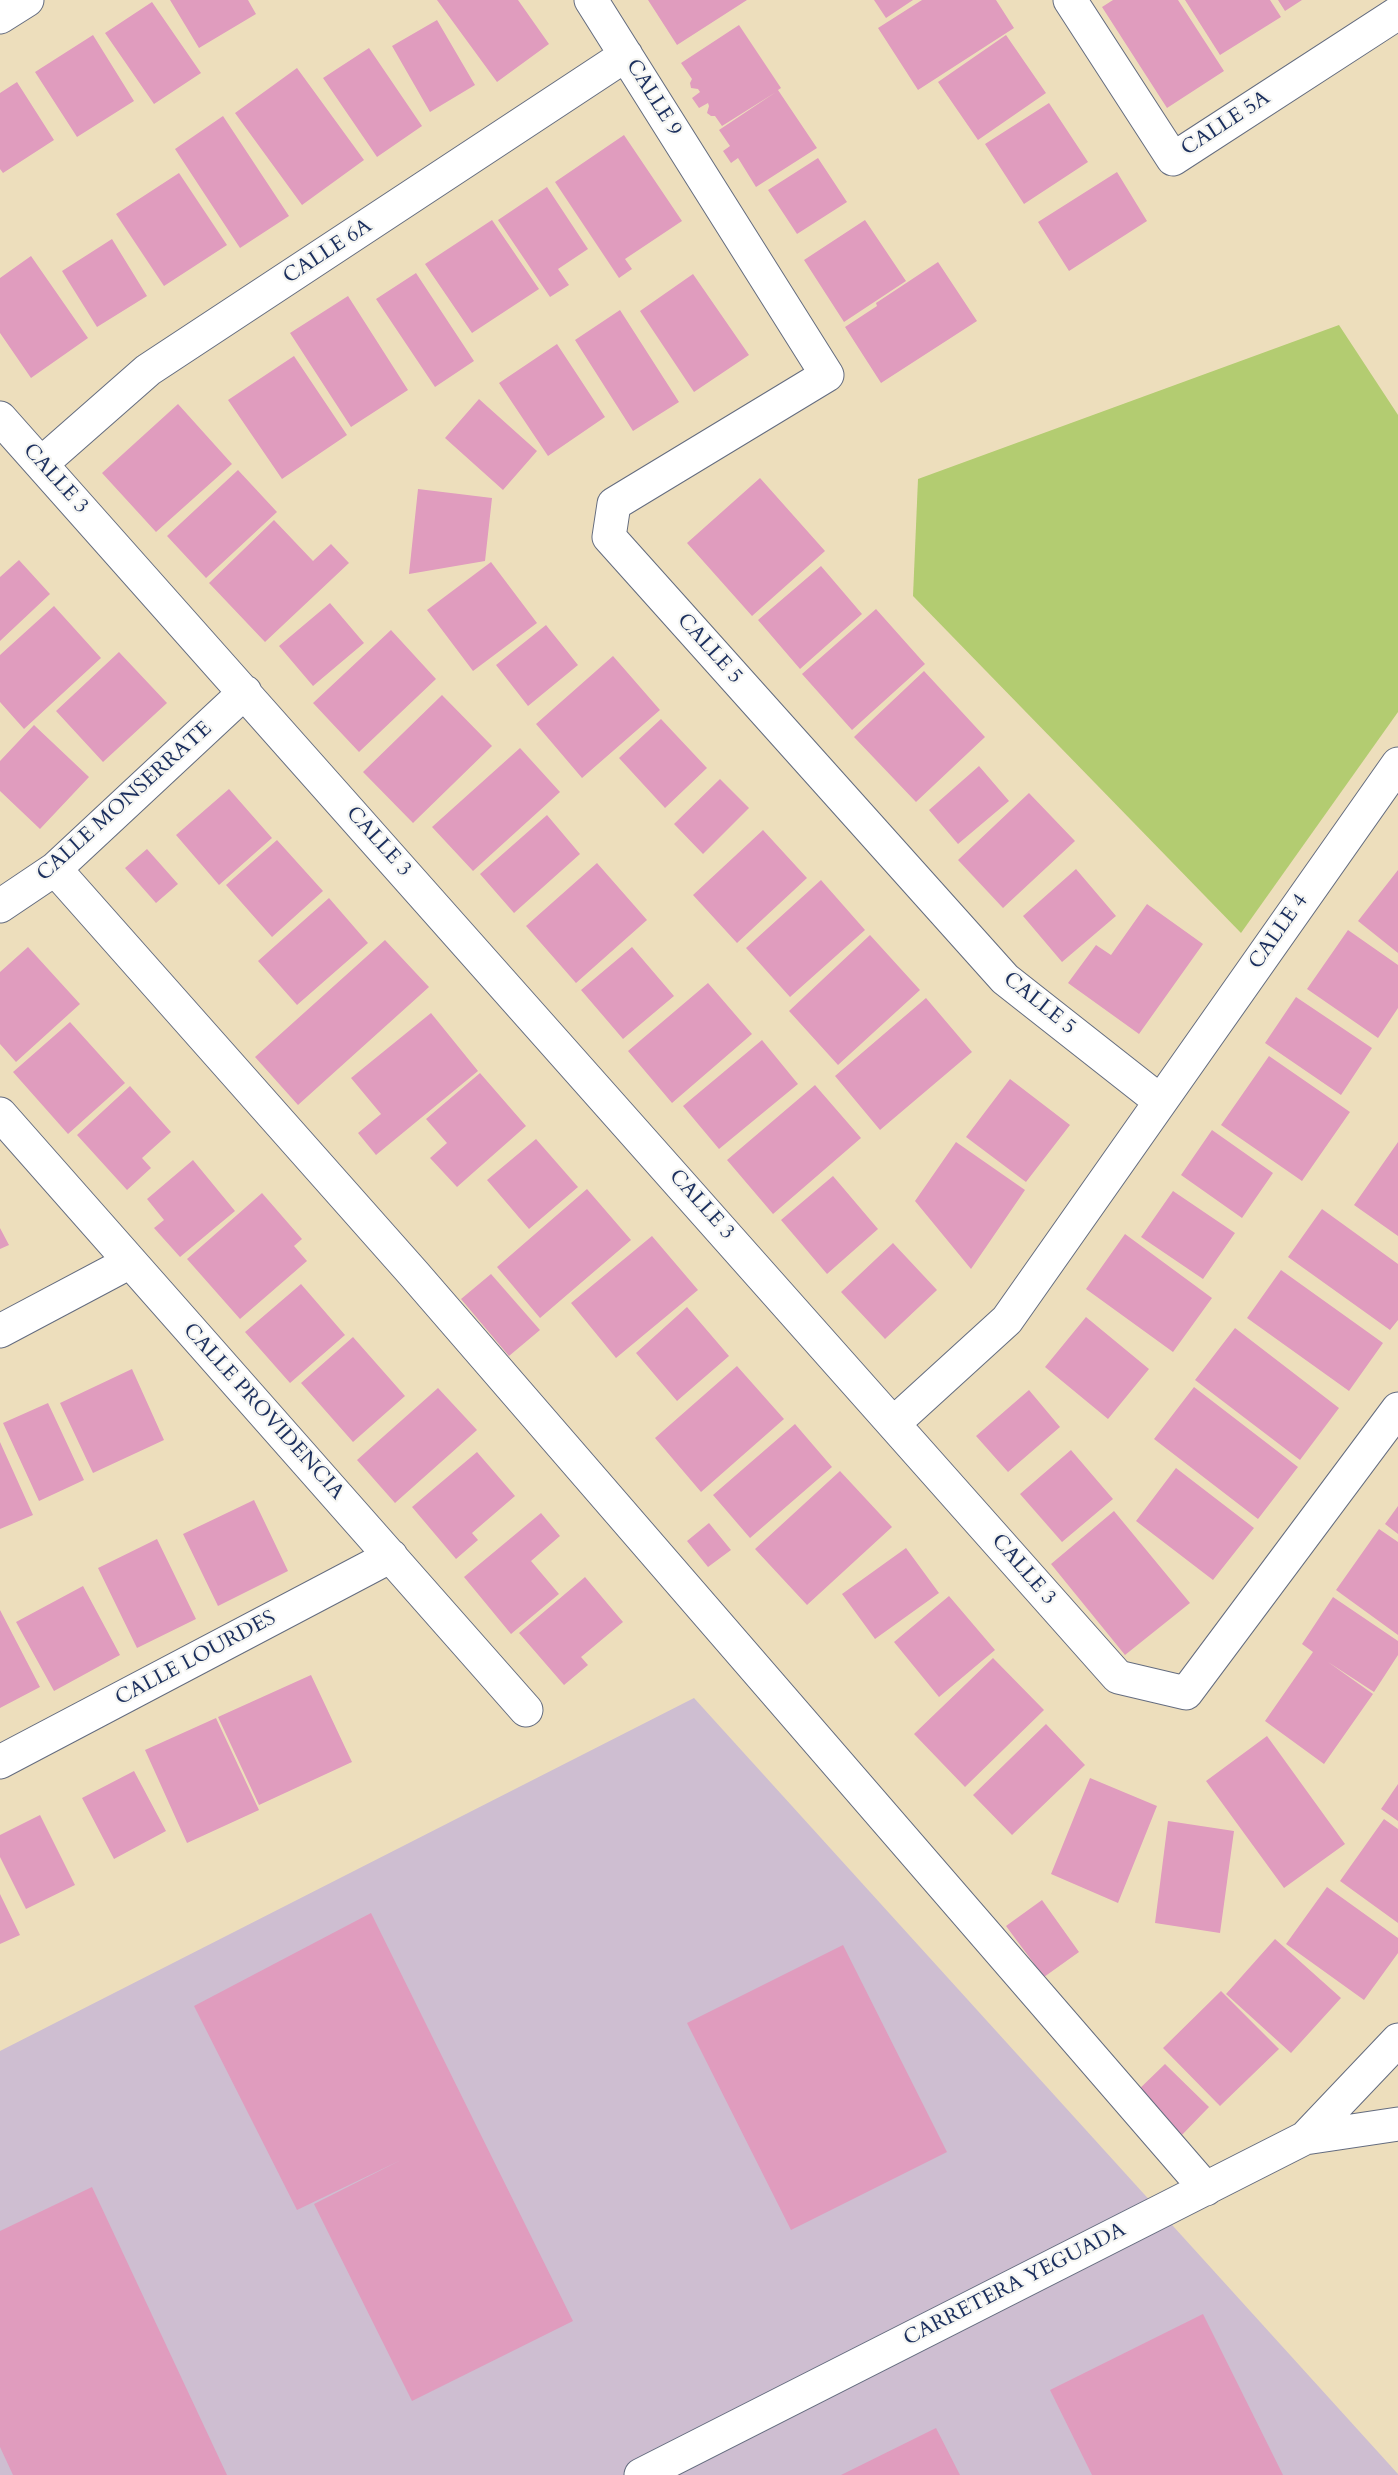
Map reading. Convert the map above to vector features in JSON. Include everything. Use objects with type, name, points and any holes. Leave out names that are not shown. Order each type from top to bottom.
[{"type":"street","points":[[0,17],[27,0]]},
{"type":"street","name":"CALLE 9","points":[[591,0],[716,197]]},
{"type":"street","name":"CALLE 5A","points":[[1073,5],[1173,159],[1398,13]]},
{"type":"street","name":"CALLE 6A","points":[[41,464],[148,370],[626,55]]},
{"type":"street","name":"CALLE 5","points":[[716,197],[826,375],[614,504],[609,537],[1005,979],[1160,1101]]},
{"type":"street","name":"CALLE 3","points":[[0,418],[1118,1677],[1186,1693],[1398,1409]]},
{"type":"street","name":"CALLE MONSERRATE","points":[[0,906],[55,869],[245,692]]},
{"type":"street","name":"CALLE 4","points":[[894,1423],[1007,1320],[1398,764]]},
{"type":"street","points":[[55,869],[430,1292],[1206,2189]]},
{"type":"street","name":"CALLE PROVIDENCIA","points":[[0,1114],[526,1710]]},
{"type":"street","points":[[0,1331],[130,1262]]},
{"type":"street","name":"CALLE LOURDES","points":[[0,1762],[391,1556]]},
{"type":"street","points":[[1305,2138],[1398,2040]]},
{"type":"street","name":"CARRETERA YEGUADA","points":[[641,2475],[1305,2138],[1398,2124]]},
{"type":"shaded area","points":[[694,1698],[1398,2475],[0,2475],[0,2051]]},
{"type":"green space","points":[[1339,325],[1398,415],[1398,712],[1241,933],[913,596],[918,479]]},
{"type":"building","points":[[170,0],[248,0],[256,14],[199,48]]},
{"type":"building","points":[[437,0],[518,0],[549,44],[497,82]]},
{"type":"building","points":[[648,0],[747,0],[677,45]]},
{"type":"building","points":[[874,0],[913,0],[886,18]]},
{"type":"building","points":[[922,0],[996,0],[1014,28],[918,90],[878,28]]},
{"type":"building","points":[[1113,0],[1178,0],[1224,71],[1167,108],[1102,7]]},
{"type":"building","points":[[1185,0],[1270,0],[1281,17],[1220,55]]},
{"type":"building","points":[[1278,0],[1302,0],[1285,11]]},
{"type":"building","points":[[152,2],[201,73],[154,104],[105,33]]},
{"type":"building","points":[[437,20],[475,85],[430,112],[392,46]]},
{"type":"building","points":[[739,25],[781,88],[778,90],[817,148],[756,187],[738,158],[731,163],[723,151],[730,146],[719,130],[776,92],[722,126],[715,116],[707,113],[708,103],[699,108],[692,98],[700,92],[698,89],[691,88],[692,79],[681,63]]},
{"type":"building","points":[[93,35],[134,101],[77,137],[35,72]]},
{"type":"building","points":[[1006,35],[1046,93],[978,140],[938,82]]},
{"type":"building","points":[[369,48],[422,126],[377,157],[323,78]]},
{"type":"building","points":[[297,68],[364,160],[302,205],[235,113]]},
{"type":"building","points":[[17,82],[54,140],[3,173],[0,169],[0,93]]},
{"type":"building","points":[[1049,103],[1088,162],[1024,204],[985,144]]},
{"type":"building","points":[[223,116],[289,216],[240,248],[175,149]]},
{"type":"building","points":[[624,135],[682,221],[625,259],[632,269],[619,278],[555,182]]},
{"type":"building","points":[[818,158],[847,202],[797,234],[768,190]]},
{"type":"building","points":[[1117,172],[1147,221],[1069,271],[1038,222]]},
{"type":"building","points":[[179,173],[227,245],[164,286],[116,214]]},
{"type":"building","points":[[547,187],[588,249],[558,269],[569,285],[550,297],[498,220]]},
{"type":"building","points":[[492,220],[539,289],[472,333],[425,264]]},
{"type":"building","points":[[865,220],[906,281],[844,322],[804,260]]},
{"type":"building","points":[[112,239],[147,296],[97,327],[62,271]]},
{"type":"building","points":[[31,256],[88,338],[31,378],[0,333],[0,278]]},
{"type":"building","points":[[938,262],[977,321],[881,383],[845,327],[877,306],[876,303]]},
{"type":"building","points":[[416,273],[474,361],[435,387],[376,299]]},
{"type":"building","points":[[693,274],[749,355],[694,392],[640,311]]},
{"type":"building","points":[[348,296],[408,390],[351,427],[290,333]]},
{"type":"building","points":[[620,310],[679,402],[633,431],[575,340]]},
{"type":"building","points":[[557,344],[605,417],[548,456],[499,383]]},
{"type":"building","points":[[294,356],[347,435],[282,479],[228,400]]},
{"type":"building","points":[[479,399],[537,451],[503,490],[445,438]]},
{"type":"building","points":[[178,404],[232,464],[156,532],[102,473]]},
{"type":"building","points":[[238,470],[277,512],[206,578],[167,536]]},
{"type":"building","points":[[760,478],[825,551],[752,616],[687,543]]},
{"type":"building","points":[[418,489],[492,498],[485,561],[409,574]]},
{"type":"building","points":[[274,520],[313,561],[331,544],[349,563],[265,642],[209,583]]},
{"type":"building","points":[[19,560],[50,594],[0,641],[0,577]]},
{"type":"building","points":[[491,562],[537,623],[473,671],[427,610]]},
{"type":"building","points":[[821,566],[862,614],[800,669],[758,620]]},
{"type":"building","points":[[330,603],[364,643],[313,686],[279,646]]},
{"type":"building","points":[[54,606],[101,658],[24,729],[0,702],[0,655]]},
{"type":"building","points":[[876,609],[925,664],[852,730],[802,674]]},
{"type":"building","points":[[546,625],[578,665],[528,706],[496,665]]},
{"type":"building","points":[[391,630],[436,679],[359,752],[313,703]]},
{"type":"building","points":[[119,652],[167,703],[103,762],[56,711]]},
{"type":"building","points":[[613,656],[660,710],[582,778],[536,724]]},
{"type":"building","points":[[924,671],[985,737],[916,802],[854,737]]},
{"type":"building","points":[[442,695],[492,746],[413,823],[363,772]]},
{"type":"building","points":[[661,719],[707,768],[665,808],[619,758]]},
{"type":"building","points":[[34,725],[89,777],[40,829],[0,791],[0,761]]},
{"type":"building","points":[[520,748],[560,792],[473,871],[432,827]]},
{"type":"building","points":[[979,766],[1009,801],[958,844],[929,810]]},
{"type":"building","points":[[720,779],[749,808],[703,854],[674,824]]},
{"type":"building","points":[[229,789],[272,838],[219,885],[176,835]]},
{"type":"building","points":[[1029,793],[1075,841],[1003,908],[958,860]]},
{"type":"building","points":[[547,815],[580,854],[514,913],[480,874]]},
{"type":"building","points":[[763,830],[807,878],[737,943],[693,895]]},
{"type":"building","points":[[277,840],[323,891],[272,937],[226,885]]},
{"type":"building","points":[[147,849],[178,884],[156,903],[125,868]]},
{"type":"building","points":[[597,863],[647,920],[576,983],[526,926]]},
{"type":"building","points":[[1076,869],[1116,916],[1062,962],[1023,916]]},
{"type":"building","points":[[1398,870],[1398,953],[1358,921]]},
{"type":"building","points":[[821,880],[865,930],[790,997],[746,948]]},
{"type":"building","points":[[329,898],[368,943],[297,1005],[258,961]]},
{"type":"building","points":[[1147,904],[1203,944],[1139,1034],[1068,983],[1096,945],[1111,955]]},
{"type":"building","points":[[1348,930],[1398,965],[1398,1008],[1378,1038],[1307,989]]},
{"type":"building","points":[[870,935],[920,990],[838,1065],[789,1011]]},
{"type":"building","points":[[385,940],[429,987],[298,1105],[255,1057]]},
{"type":"building","points":[[28,947],[80,1004],[16,1062],[0,1044],[0,972]]},
{"type":"building","points":[[632,947],[674,996],[623,1039],[581,990]]},
{"type":"building","points":[[708,983],[752,1034],[672,1103],[628,1051]]},
{"type":"building","points":[[1296,997],[1372,1048],[1341,1095],[1265,1043]]},
{"type":"building","points":[[926,998],[972,1052],[880,1130],[835,1076]]},
{"type":"building","points":[[431,1013],[478,1071],[376,1155],[358,1133],[381,1114],[351,1078]]},
{"type":"building","points":[[70,1022],[125,1083],[68,1134],[13,1072]]},
{"type":"building","points":[[762,1040],[798,1084],[719,1149],[683,1106]]},
{"type":"building","points":[[1269,1056],[1350,1112],[1302,1181],[1221,1125]]},
{"type":"building","points":[[480,1073],[526,1126],[457,1187],[430,1158],[447,1143],[426,1119]]},
{"type":"building","points":[[1010,1079],[1070,1125],[1026,1182],[966,1137]]},
{"type":"building","points":[[815,1085],[861,1138],[773,1214],[727,1160]]},
{"type":"building","points":[[130,1086],[171,1132],[142,1158],[151,1168],[127,1190],[77,1135]]},
{"type":"building","points":[[1212,1130],[1273,1173],[1242,1218],[1181,1175]]},
{"type":"building","points":[[536,1139],[578,1187],[529,1229],[487,1180]]},
{"type":"building","points":[[956,1142],[1025,1190],[971,1269],[915,1201]]},
{"type":"building","points":[[1398,1142],[1398,1236],[1354,1205]]},
{"type":"building","points":[[193,1160],[235,1211],[180,1257],[154,1228],[164,1220],[147,1199]]},
{"type":"building","points":[[833,1176],[878,1229],[827,1274],[781,1220]]},
{"type":"building","points":[[587,1189],[631,1240],[540,1318],[497,1267]]},
{"type":"building","points":[[1173,1191],[1235,1233],[1203,1279],[1141,1237]]},
{"type":"building","points":[[262,1193],[302,1239],[294,1246],[307,1261],[240,1319],[187,1259]]},
{"type":"building","points":[[1322,1209],[1398,1264],[1398,1320],[1390,1330],[1288,1257]]},
{"type":"building","points":[[0,1228],[9,1245],[0,1249]]},
{"type":"building","points":[[1125,1234],[1212,1298],[1173,1352],[1086,1289]]},
{"type":"building","points":[[652,1236],[698,1290],[616,1358],[571,1303]]},
{"type":"building","points":[[893,1243],[937,1290],[885,1339],[841,1292]]},
{"type":"building","points":[[1281,1270],[1383,1343],[1349,1391],[1247,1318]]},
{"type":"building","points":[[491,1274],[540,1330],[509,1356],[461,1299]]},
{"type":"building","points":[[301,1284],[345,1335],[290,1383],[245,1332]]},
{"type":"building","points":[[687,1307],[729,1356],[677,1401],[636,1353]]},
{"type":"building","points":[[1086,1317],[1149,1369],[1108,1419],[1045,1367]]},
{"type":"building","points":[[1235,1328],[1339,1408],[1300,1460],[1195,1380]]},
{"type":"building","points":[[353,1337],[405,1396],[353,1442],[301,1383]]},
{"type":"building","points":[[737,1366],[784,1419],[701,1492],[655,1438]]},
{"type":"building","points":[[132,1369],[164,1440],[93,1473],[60,1403]]},
{"type":"building","points":[[1194,1387],[1298,1467],[1258,1519],[1154,1439]]},
{"type":"building","points":[[438,1388],[477,1430],[395,1503],[357,1460]]},
{"type":"building","points":[[1029,1390],[1060,1427],[1008,1472],[976,1436]]},
{"type":"building","points":[[48,1403],[84,1480],[39,1501],[3,1423]]},
{"type":"building","points":[[795,1424],[832,1467],[750,1538],[713,1495]]},
{"type":"building","points":[[0,1442],[33,1515],[0,1529]]},
{"type":"building","points":[[1071,1450],[1113,1499],[1062,1542],[1020,1494]]},
{"type":"building","points":[[477,1452],[515,1496],[472,1533],[478,1540],[456,1559],[412,1507]]},
{"type":"building","points":[[1176,1468],[1254,1528],[1213,1580],[1136,1521]]},
{"type":"building","points":[[840,1471],[892,1527],[807,1605],[755,1549]]},
{"type":"building","points":[[254,1500],[288,1571],[218,1606],[183,1534]]},
{"type":"building","points":[[1398,1506],[1398,1534],[1385,1524]]},
{"type":"building","points":[[1114,1511],[1190,1603],[1125,1655],[1051,1564]]},
{"type":"building","points":[[541,1513],[560,1536],[531,1561],[559,1594],[511,1634],[464,1577]]},
{"type":"building","points":[[709,1523],[731,1550],[708,1567],[687,1541]]},
{"type":"building","points":[[1379,1529],[1398,1542],[1398,1635],[1336,1590]]},
{"type":"building","points":[[157,1539],[196,1619],[137,1648],[98,1568]]},
{"type":"building","points":[[906,1548],[939,1593],[875,1639],[842,1594]]},
{"type":"building","points":[[585,1577],[623,1622],[581,1657],[588,1665],[564,1685],[519,1633]]},
{"type":"building","points":[[83,1586],[120,1655],[54,1691],[16,1622]]},
{"type":"building","points":[[949,1596],[995,1650],[939,1697],[894,1642]]},
{"type":"building","points":[[1333,1597],[1398,1641],[1398,1655],[1374,1692],[1328,1662],[1373,1694],[1324,1764],[1265,1721],[1313,1652],[1302,1644]]},
{"type":"building","points":[[0,1610],[40,1687],[0,1708]]},
{"type":"building","points":[[993,1658],[1044,1710],[965,1787],[914,1734]]},
{"type":"building","points":[[311,1675],[352,1762],[259,1805],[218,1717]]},
{"type":"building","points":[[216,1718],[259,1810],[187,1843],[145,1750]]},
{"type":"building","points":[[1046,1724],[1085,1765],[1012,1835],[973,1795]]},
{"type":"building","points":[[1267,1736],[1345,1844],[1284,1888],[1206,1781]]},
{"type":"building","points":[[134,1771],[166,1831],[114,1859],[82,1798]]},
{"type":"building","points":[[1090,1778],[1157,1806],[1118,1903],[1051,1874]]},
{"type":"building","points":[[1398,1784],[1398,1821],[1381,1809]]},
{"type":"building","points":[[40,1815],[75,1885],[26,1909],[0,1857],[0,1835]]},
{"type":"building","points":[[1384,1819],[1398,1829],[1398,1923],[1340,1881]]},
{"type":"building","points":[[1168,1821],[1234,1831],[1220,1933],[1155,1923]]},
{"type":"building","points":[[1327,1887],[1398,1938],[1398,1953],[1364,2000],[1286,1944]]},
{"type":"building","points":[[0,1894],[20,1935],[0,1944]]},
{"type":"building","points":[[1042,1900],[1079,1952],[1044,1977],[1006,1926]]},
{"type":"building","points":[[371,1913],[573,2321],[412,2401],[314,2204],[401,2160],[297,2210],[194,2006]]},
{"type":"building","points":[[1275,1939],[1341,1998],[1291,2053],[1226,1994]]},
{"type":"building","points":[[843,1945],[947,2152],[791,2230],[687,2023]]},
{"type":"building","points":[[1221,1991],[1279,2049],[1220,2106],[1163,2048]]},
{"type":"building","points":[[1165,2064],[1209,2107],[1179,2138],[1134,2094]]},
{"type":"building","points":[[92,2187],[227,2475],[13,2475],[0,2447],[0,2231]]},
{"type":"building","points":[[1203,2314],[1283,2475],[1092,2475],[1050,2390]]},
{"type":"building","points":[[936,2428],[960,2475],[841,2475]]}]
